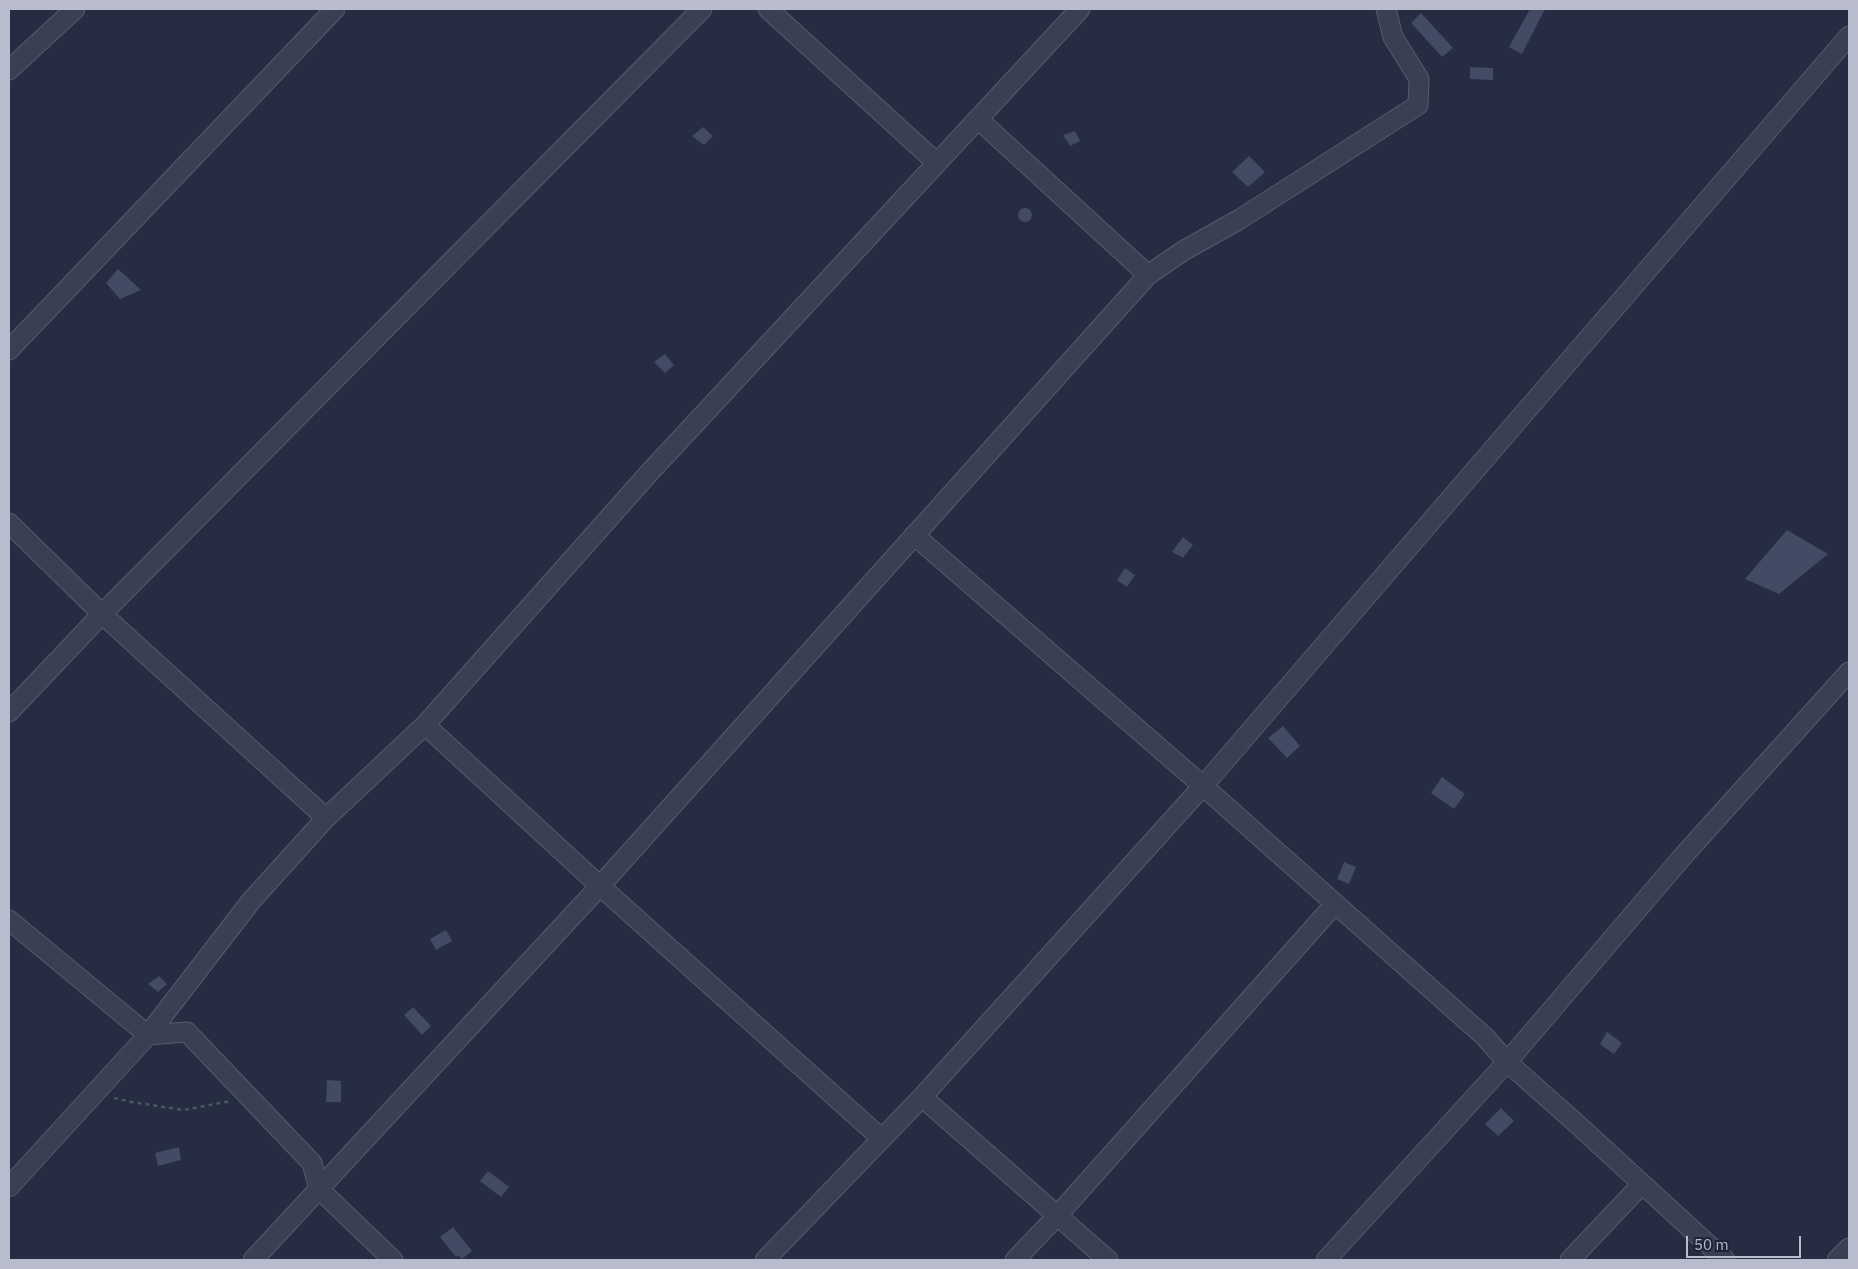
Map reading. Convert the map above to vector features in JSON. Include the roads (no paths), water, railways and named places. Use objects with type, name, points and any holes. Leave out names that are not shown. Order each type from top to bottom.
[{"type":"street","points":[[9,70],[75,9]]},
{"type":"street","points":[[9,350],[335,9]]},
{"type":"street","points":[[9,712],[102,614],[702,9]]},
{"type":"street","points":[[768,9],[937,163]]},
{"type":"street","points":[[9,1187],[148,1035],[251,901],[326,818],[425,725],[648,473],[1080,9]]},
{"type":"street","points":[[253,1260],[600,886],[1148,275],[1183,250],[1240,219],[1418,105],[1419,79],[1393,37],[1386,9]]},
{"type":"street","points":[[765,1260],[922,1097],[1203,786],[1849,36]]},
{"type":"street","points":[[978,119],[1148,275]]},
{"type":"street","points":[[9,523],[102,614],[326,818]]},
{"type":"street","points":[[914,535],[1203,786],[1485,1037],[1507,1062],[1725,1260]]},
{"type":"street","points":[[1326,1260],[1507,1062],[1684,856],[1849,672]]},
{"type":"street","points":[[425,725],[600,886],[882,1139]]},
{"type":"street","points":[[1016,1260],[1058,1216],[1335,904]]},
{"type":"street","points":[[9,920],[148,1035],[187,1032],[312,1163],[319,1189],[393,1260]]},
{"type":"street","points":[[922,1097],[1108,1260]]},
{"type":"street","points":[[1570,1260],[1642,1184]]},
{"type":"street","points":[[1837,1260],[1849,1248]]}]
